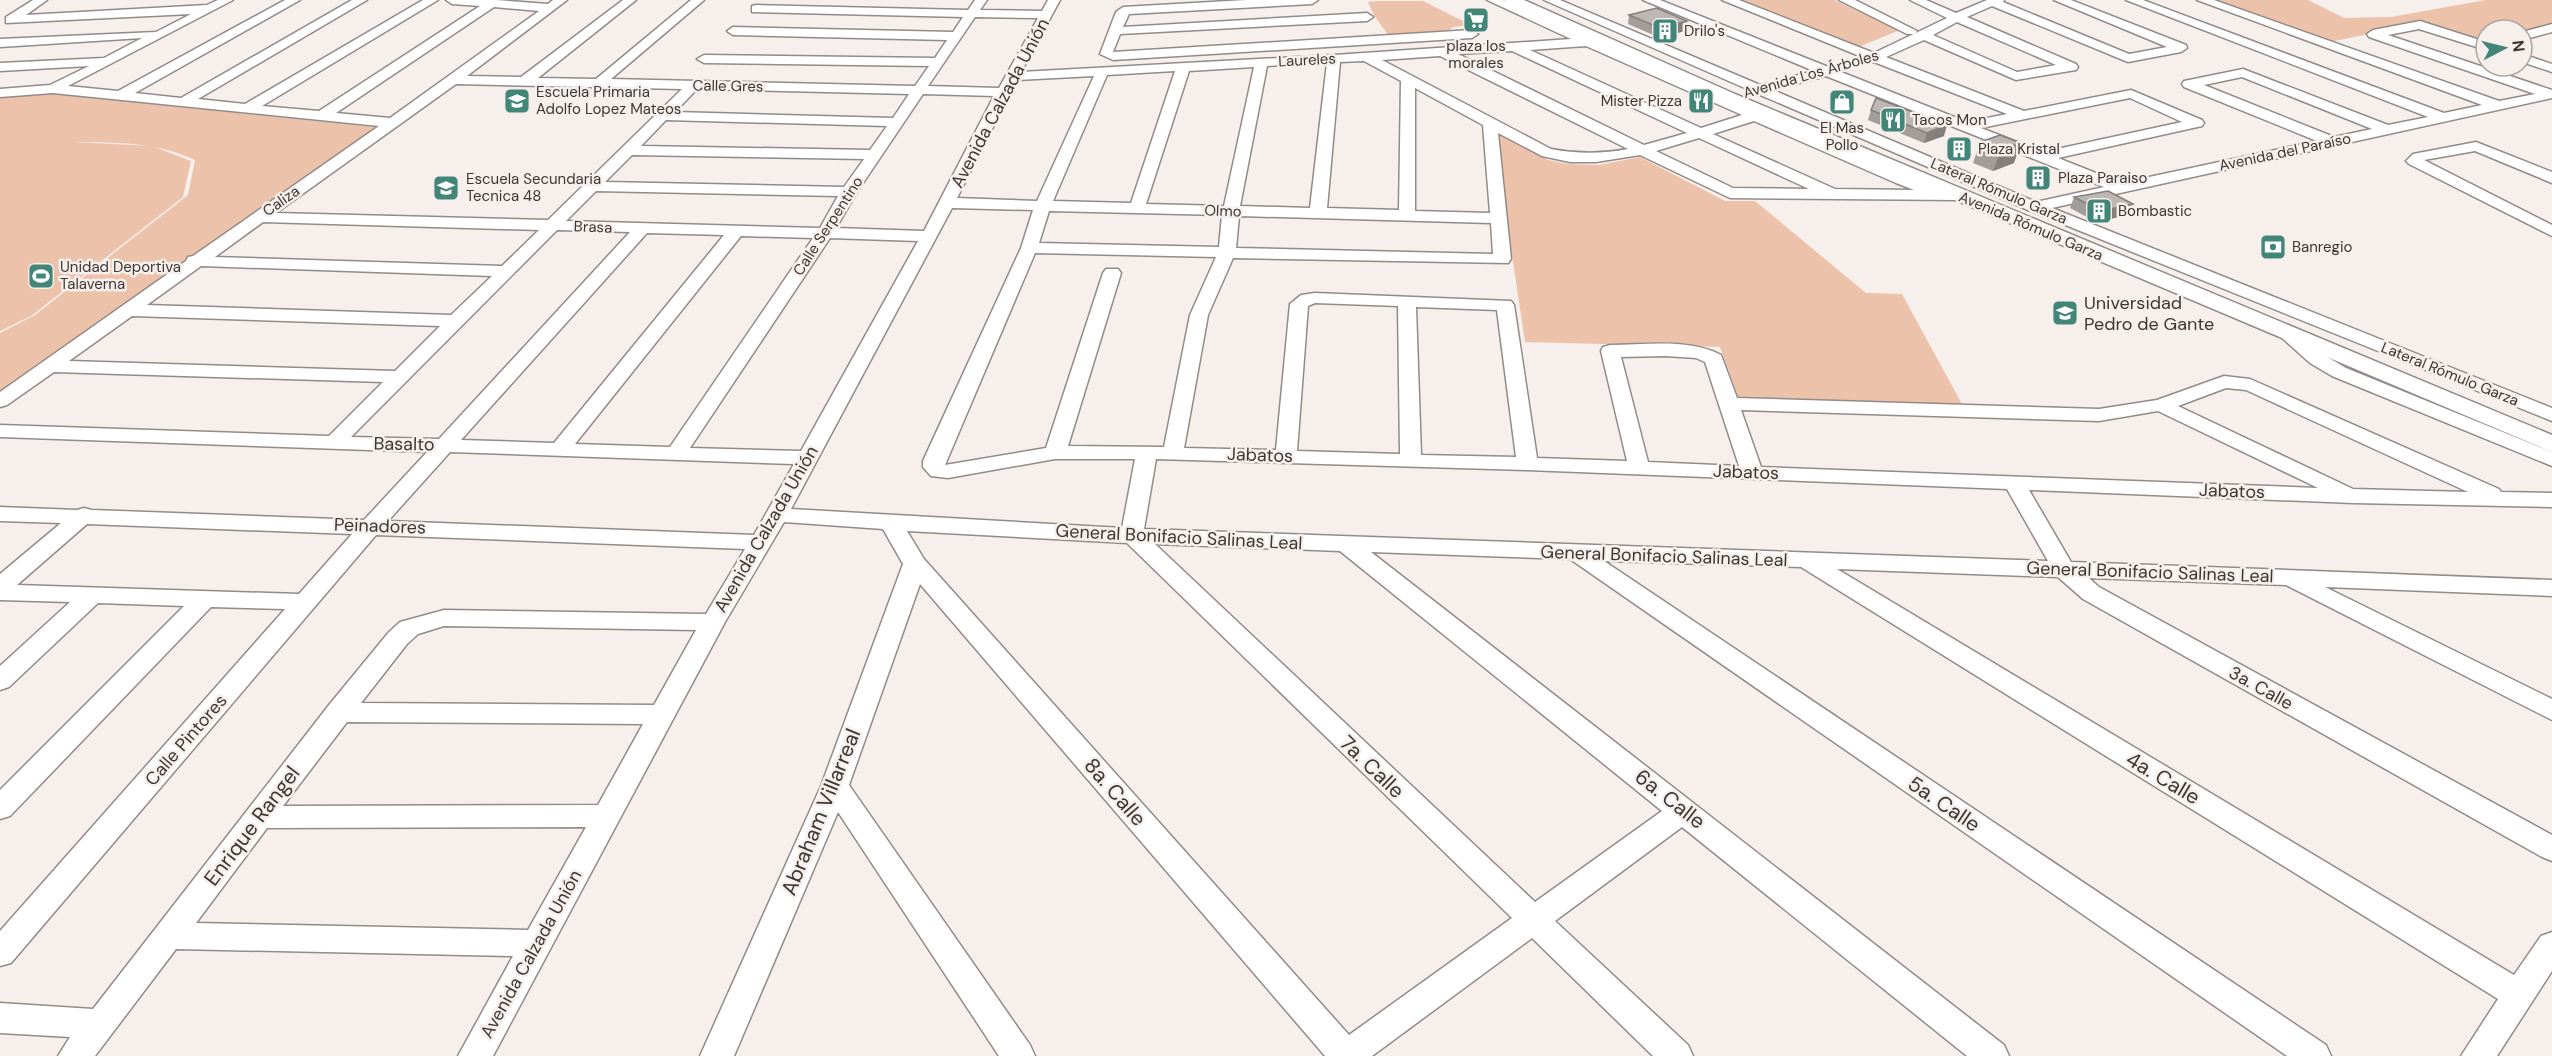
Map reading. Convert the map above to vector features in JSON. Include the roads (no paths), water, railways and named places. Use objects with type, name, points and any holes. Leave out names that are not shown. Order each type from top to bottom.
[{"type":"main road","name":"Avenida Rómulo Garza","points":[[1512,0],[1594,42],[1732,93],[2027,209],[2552,430]]},
{"type":"main road","name":"Avenida Rómulo Garza","points":[[1530,0],[1956,195],[2552,444]]},
{"type":"street","points":[[5,24],[41,0]]},
{"type":"street","points":[[53,89],[226,0]]},
{"type":"street","points":[[121,95],[294,0]]},
{"type":"street","points":[[183,102],[362,0]]},
{"type":"street","points":[[249,108],[432,0]]},
{"type":"street","points":[[452,0],[556,4]]},
{"type":"street","points":[[525,81],[630,0]]},
{"type":"street","points":[[599,83],[698,0]]},
{"type":"street","points":[[333,443],[662,116],[704,59],[766,0]]},
{"type":"street","name":"Calle Serpentino","points":[[676,453],[825,233],[849,192],[981,0]]},
{"type":"street","points":[[1312,0],[1122,12],[1106,52],[1113,56],[1472,34]]},
{"type":"street","points":[[1358,0],[1378,40]]},
{"type":"street","points":[[1493,0],[1594,42]]},
{"type":"street","name":"Lateral Rómulo Garza","points":[[1550,0],[1732,93],[1754,116],[1920,188],[1956,195]]},
{"type":"street","points":[[1649,0],[1838,63],[1874,57],[2022,115]]},
{"type":"street","points":[[1728,0],[1838,63],[1963,127],[2122,189]]},
{"type":"street","points":[[1845,0],[1911,30]]},
{"type":"street","points":[[1916,0],[2071,67],[2016,76],[1925,36]]},
{"type":"street","name":"Avenida Los Árboles","points":[[1874,57],[1925,36],[1951,15],[1977,0]]},
{"type":"street","points":[[1995,1],[2128,58],[2181,48],[2060,0]]},
{"type":"street","points":[[2132,0],[2445,118]]},
{"type":"street","points":[[2203,0],[2498,106]]},
{"type":"street","name":"Avenida Los Árboles","points":[[1732,93],[1838,63],[1911,30],[1995,1]]},
{"type":"street","points":[[323,115],[492,3]]},
{"type":"street","name":"Caliza","points":[[0,401],[194,261],[393,123],[556,4]]},
{"type":"street","points":[[756,9],[972,12],[1050,7]]},
{"type":"street","name":"Avenida Calzada Unión","points":[[475,1056],[713,622],[777,515],[947,203],[1050,7]]},
{"type":"street","points":[[5,24],[209,9]]},
{"type":"street","points":[[1114,31],[1367,17]]},
{"type":"street","points":[[2474,42],[2420,25],[2373,34],[2474,68]]},
{"type":"street","points":[[2534,33],[2552,28]]},
{"type":"street","points":[[0,43],[162,33]]},
{"type":"street","points":[[726,38],[956,36]]},
{"type":"street","points":[[2267,51],[2319,41]]},
{"type":"street","name":"Laureles","points":[[1008,84],[1102,72],[1594,42]]},
{"type":"street","points":[[1515,48],[1837,196]]},
{"type":"street","points":[[1444,52],[1730,194],[1956,195]]},
{"type":"street","points":[[1366,57],[1547,153],[1569,159],[1603,158],[1641,150],[1754,116]]},
{"type":"street","points":[[704,59],[939,62]]},
{"type":"street","points":[[1318,213],[1334,59]]},
{"type":"street","points":[[0,67],[108,61]]},
{"type":"street","points":[[2534,62],[2552,68]]},
{"type":"street","points":[[1132,535],[1160,452],[1199,315],[1227,253],[1230,211],[1261,63]]},
{"type":"street","points":[[1137,208],[1183,68]]},
{"type":"street","points":[[1102,72],[1042,207],[1029,248],[1502,259],[1490,123]]},
{"type":"street","points":[[2333,142],[2189,84],[2243,73],[2387,130]]},
{"type":"street","points":[[2504,78],[2552,94]]},
{"type":"street","name":"Calle Gres","points":[[453,80],[919,90],[1008,84]]},
{"type":"street","points":[[1407,216],[1408,80]]},
{"type":"street","points":[[0,93],[53,89],[393,123]]},
{"type":"street","points":[[1963,127],[2131,94],[2197,123],[2041,156]]},
{"type":"street","name":"Avenida del Paraíso","points":[[2027,209],[2552,94]]},
{"type":"street","points":[[662,116],[897,122]]},
{"type":"street","points":[[2552,178],[2488,149],[2476,146],[2418,158],[2414,161],[2552,231]]},
{"type":"street","points":[[628,150],[874,155]]},
{"type":"street","points":[[591,186],[849,192]]},
{"type":"street","name":"Olmo","points":[[947,203],[1499,218]]},
{"type":"street","name":"Lateral Rómulo Garza","points":[[2027,209],[2552,415]]},
{"type":"street","name":"Brasa","points":[[258,217],[928,236]]},
{"type":"street","name":"Calle Pintores","points":[[0,953],[371,526],[643,228]]},
{"type":"street","points":[[560,449],[737,231]]},
{"type":"street","name":"Jabatos","points":[[1029,248],[934,461],[934,467],[939,471],[948,472],[1055,453],[1160,452],[1752,472],[2353,496],[2550,498]]},
{"type":"street","points":[[194,261],[506,271]]},
{"type":"street","points":[[1055,453],[1112,273]]},
{"type":"street","points":[[1286,456],[1299,304],[1307,298],[1315,298],[1505,305],[1527,464]]},
{"type":"street","points":[[1407,303],[1411,460]]},
{"type":"street","points":[[126,310],[456,321]]},
{"type":"street","points":[[2288,333],[2317,358],[2339,372],[2552,460]]},
{"type":"street","points":[[1640,469],[1610,351],[1695,352],[1714,358],[1752,472]]},
{"type":"street","points":[[48,366],[400,377]]},
{"type":"street","points":[[1730,404],[2081,416],[2112,414],[2161,405],[2224,382],[2250,385],[2499,498]]},
{"type":"street","points":[[2161,405],[2353,496]]},
{"type":"street","name":"Basalto","points":[[0,431],[807,458]]},
{"type":"street","name":"3a. Calle","points":[[2014,483],[2063,568],[2081,586],[2103,601],[2552,849]]},
{"type":"street","name":"Peinadores","points":[[0,514],[84,515],[760,542]]},
{"type":"street","points":[[0,587],[84,515]]},
{"type":"street","name":"General Bonifacio Salinas Leal","points":[[777,515],[891,523],[1347,545],[1809,562],[2063,568],[2549,589]]},
{"type":"street","name":"8a. Calle","points":[[891,523],[915,564],[1346,1056]]},
{"type":"street","name":"7a. Calle","points":[[1132,535],[1676,1056]]},
{"type":"street","name":"6a. Calle","points":[[1347,545],[1992,1056]]},
{"type":"street","name":"5a. Calle","points":[[1575,552],[2314,1056]]},
{"type":"street","name":"4a. Calle","points":[[1809,562],[2518,994]]},
{"type":"street","name":"Abraham Villarreal","points":[[717,1056],[835,786],[915,564]]},
{"type":"street","points":[[2289,578],[2552,710]]},
{"type":"street","points":[[0,592],[90,597],[305,602]]},
{"type":"street","points":[[0,681],[90,597]]},
{"type":"street","points":[[0,808],[205,599]]},
{"type":"street","name":"Enrique Rangel","points":[[75,1056],[171,936],[338,712],[398,638],[416,625],[444,618],[713,622]]},
{"type":"street","points":[[338,712],[662,715]]},
{"type":"street","points":[[835,786],[1018,1056]]},
{"type":"street","points":[[1346,1056],[1684,810]]},
{"type":"street","points":[[258,817],[607,816]]},
{"type":"street","points":[[171,936],[536,943]]},
{"type":"street","points":[[2478,1056],[2552,945]]},
{"type":"street","points":[[0,1018],[101,1024]]},
{"type":"place","name":"plaza los morales","points":[[1476,20]]},
{"type":"place","name":"Drilo's","points":[[1665,31]]},
{"type":"place","name":"Escuela Primaria Adolfo Lopez Mateos","points":[[517,101]]},
{"type":"place","name":"Mister Pizza","points":[[1701,101]]},
{"type":"place","name":"El Mas Pollo","points":[[1842,102]]},
{"type":"place","name":"Tacos Mon","points":[[1893,120]]},
{"type":"place","name":"Plaza Kristal","points":[[1959,149]]},
{"type":"place","name":"Plaza Paraiso","points":[[2038,178]]},
{"type":"place","name":"Escuela Secundaria Tecnica 48","points":[[446,188]]},
{"type":"place","name":"Bombastic","points":[[2099,211]]},
{"type":"place","name":"Banregio","points":[[2273,247]]},
{"type":"place","name":"Unidad Deportiva Talaverna","points":[[41,276]]},
{"type":"place","name":"Universidad Pedro de Gante","points":[[2065,313]]}]
